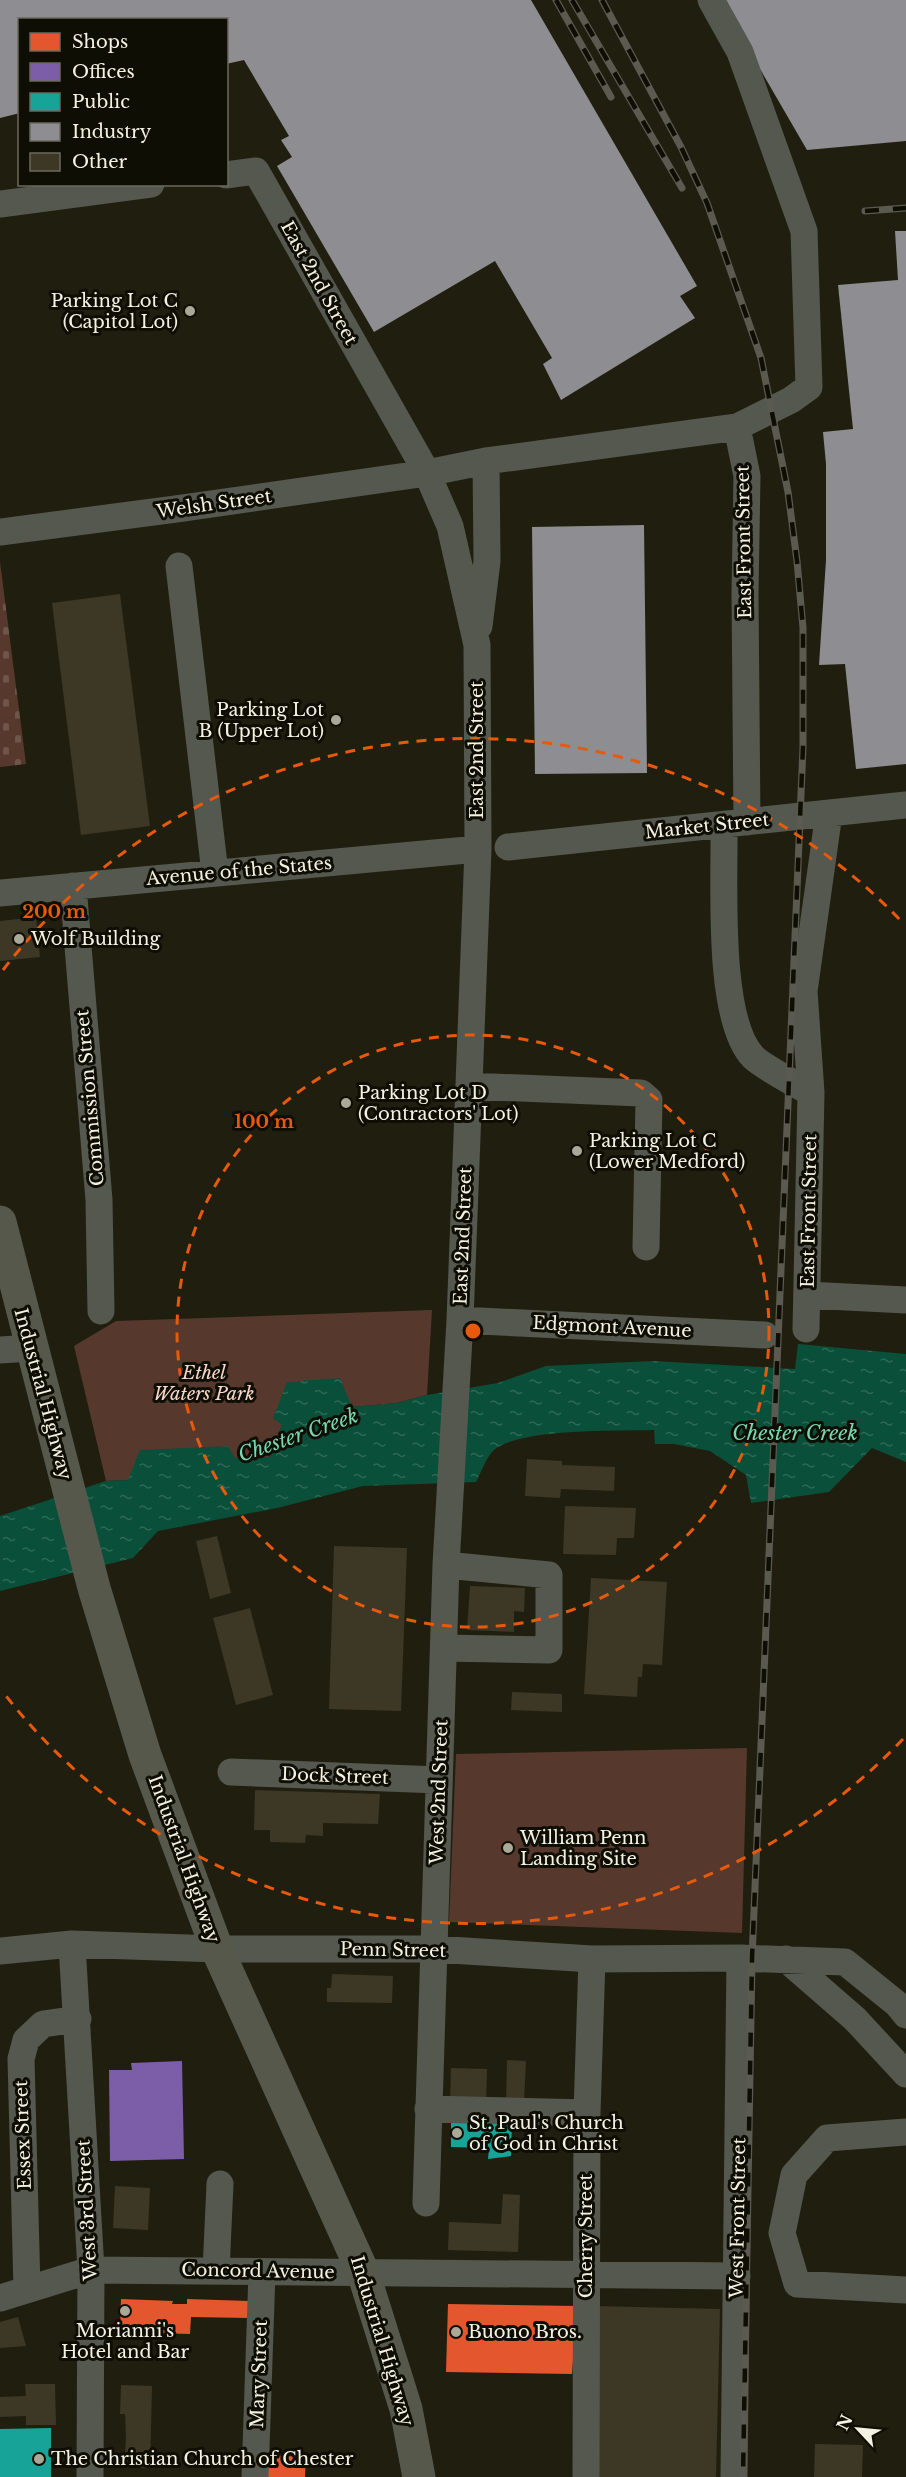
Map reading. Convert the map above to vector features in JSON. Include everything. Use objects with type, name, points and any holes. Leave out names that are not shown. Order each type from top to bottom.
[{"type":"main road","name":"Industrial Highway","points":[[0,1222],[15,1349],[65,1479],[94,1588],[145,1755],[217,1949],[363,2272],[406,2409],[419,2477]]},
{"type":"street","points":[[711,0],[740,52],[804,231],[809,387],[791,400],[737,427]]},
{"type":"street","name":"East 2nd Street","points":[[228,175],[256,171],[427,473],[450,525],[477,645],[478,849],[456,1382]]},
{"type":"street","points":[[0,204],[136,186]]},
{"type":"street","name":"Welsh Street","points":[[0,532],[427,473],[486,461],[737,427]]},
{"type":"street","name":"East Front Street","points":[[737,427],[747,476],[745,594],[736,823],[726,982],[736,1028],[753,1057],[811,1093]]},
{"type":"street","points":[[477,645],[487,561],[486,461]]},
{"type":"street","points":[[179,566],[215,873]]},
{"type":"street","name":"Market Street","points":[[508,847],[906,805]]},
{"type":"street","name":"East Front Street","points":[[806,1329],[811,1093],[804,991],[829,813]]},
{"type":"street","name":"Avenue of the States","points":[[0,893],[478,849]]},
{"type":"street","name":"Commission Street","points":[[73,886],[99,1200],[101,1311]]},
{"type":"street","points":[[469,1086],[641,1093],[649,1100],[646,1247]]},
{"type":"street","points":[[807,1295],[906,1300]]},
{"type":"street","name":"Edgmont Avenue","points":[[460,1320],[765,1335]]},
{"type":"street","name":"West 2nd Street","points":[[426,2203],[446,1565],[456,1382]]},
{"type":"street","points":[[444,1648],[549,1650],[549,1575],[446,1565]]},
{"type":"street","name":"Dock Street","points":[[231,1772],[439,1780]]},
{"type":"street","name":"Penn Street","points":[[0,1951],[72,1944],[217,1949],[434,1949],[592,1959],[740,1958],[845,1962],[897,2004],[906,2015]]},
{"type":"street","name":"West 3rd Street","points":[[72,1944],[91,2270],[90,2477]]},
{"type":"street","name":"West Front Street","points":[[734,2477],[740,1958]]},
{"type":"street","name":"Cherry Street","points":[[586,2477],[587,2113],[592,1959]]},
{"type":"street","points":[[786,1959],[855,2019],[906,2074]]},
{"type":"street","name":"Essex Street","points":[[27,2289],[21,2060],[26,2040],[43,2024],[78,2019]]},
{"type":"street","points":[[428,2109],[587,2113]]},
{"type":"street","points":[[906,2132],[827,2138],[794,2175],[782,2233],[797,2284],[906,2290]]},
{"type":"street","points":[[216,2271],[220,2184]]},
{"type":"street","name":"Concord Avenue","points":[[0,2298],[91,2270],[737,2276]]},
{"type":"street","name":"Mary Street","points":[[255,2477],[262,2272]]},
{"type":"green space","points":[[0,562],[26,764],[0,767]]},
{"type":"green space","name":"Ethel Waters Park","points":[[432,1310],[427,1395],[397,1403],[352,1407],[282,1425],[269,1457],[234,1458],[128,1480],[106,1481],[74,1346],[116,1321]]},
{"type":"green space","points":[[747,1748],[742,1933],[449,1922],[456,1754]]},
{"type":"water","name":"Chester Creek","points":[[798,1344],[906,1354],[906,1462],[872,1448],[829,1492],[751,1503],[746,1475],[710,1451],[674,1444],[655,1444],[654,1430],[546,1434],[507,1443],[494,1450],[476,1482],[363,1486],[277,1508],[158,1531],[133,1558],[0,1591],[0,1516],[106,1481],[128,1480],[140,1450],[228,1446],[235,1458],[269,1457],[282,1425],[273,1418],[287,1382],[340,1378],[352,1407],[397,1403],[427,1395],[498,1383],[546,1366],[653,1361],[795,1369]]},
{"type":"building: Shops","points":[[121,2299],[173,2301],[172,2304],[187,2304],[187,2299],[249,2301],[248,2318],[191,2317],[190,2334],[120,2332]]},
{"type":"building: Shops","points":[[448,2304],[577,2306],[572,2374],[446,2372]]},
{"type":"building: Shops","points":[[266,2455],[306,2457],[305,2477],[266,2477]]},
{"type":"building: Offices","points":[[182,2061],[184,2159],[110,2161],[109,2070],[132,2070],[131,2063]]},
{"type":"building: Public","points":[[451,2120],[512,2121],[511,2156],[488,2159],[489,2148],[451,2147]]},
{"type":"building: Public","points":[[51,2428],[51,2477],[0,2477],[0,2429]]},
{"type":"building: Industry","points":[[0,0],[531,0],[697,286],[680,296],[695,318],[561,400],[543,364],[552,358],[495,261],[374,332],[277,166],[292,157],[281,140],[289,136],[244,60],[228,64],[228,18],[18,18],[18,114],[0,118]]},
{"type":"building: Industry","points":[[720,0],[906,0],[906,141],[807,150]]},
{"type":"building: Industry","points":[[895,231],[906,231],[906,764],[856,769],[845,664],[819,665],[826,560],[826,464],[823,432],[853,429],[838,285],[898,280]]},
{"type":"building: Industry","points":[[644,525],[647,773],[535,774],[532,527]]},
{"type":"building: Other","points":[[120,594],[150,826],[81,835],[52,603]]},
{"type":"building: Other","name":"Wolf Building","points":[[36,917],[40,957],[0,961],[0,921]]},
{"type":"building: Other","points":[[527,1459],[562,1461],[562,1465],[615,1467],[614,1491],[561,1489],[560,1498],[525,1496]]},
{"type":"building: Other","points":[[565,1506],[636,1508],[634,1538],[617,1538],[616,1555],[563,1554]]},
{"type":"building: Other","points":[[217,1536],[231,1593],[210,1599],[196,1541]]},
{"type":"building: Other","points":[[334,1546],[407,1548],[401,1711],[329,1709]]},
{"type":"building: Other","points":[[591,1578],[667,1582],[662,1665],[643,1664],[642,1677],[638,1677],[637,1697],[584,1694]]},
{"type":"building: Other","points":[[470,1586],[525,1588],[524,1612],[514,1611],[514,1632],[467,1630]]},
{"type":"building: Other","points":[[250,1608],[273,1695],[236,1705],[213,1618]]},
{"type":"building: Other","points":[[512,1692],[562,1694],[562,1712],[511,1710]]},
{"type":"building: Other","points":[[255,1790],[380,1794],[378,1824],[323,1823],[323,1836],[306,1835],[305,1843],[270,1842],[270,1830],[254,1830]]},
{"type":"building: Other","points":[[332,1974],[393,1976],[392,2003],[327,2002],[327,1988],[331,1988]]},
{"type":"building: Other","points":[[507,2060],[526,2061],[524,2102],[506,2102]]},
{"type":"building: Other","points":[[451,2068],[487,2069],[486,2105],[450,2104]]},
{"type":"building: Other","points":[[115,2186],[150,2188],[148,2230],[113,2228]]},
{"type":"building: Other","points":[[503,2194],[520,2195],[518,2252],[448,2250],[449,2222],[501,2224]]},
{"type":"building: Other","points":[[593,2306],[720,2309],[716,2477],[589,2477]]},
{"type":"building: Other","points":[[18,2317],[26,2346],[0,2348],[0,2322]]},
{"type":"building: Other","points":[[25,2384],[55,2384],[56,2425],[26,2425],[26,2416],[0,2417],[0,2397],[26,2396]]},
{"type":"building: Other","points":[[121,2385],[152,2386],[150,2468],[120,2468],[120,2453],[125,2453],[126,2438],[125,2414],[120,2414]]},
{"type":"building: Other","points":[[815,2444],[863,2445],[862,2477],[814,2477]]},
{"type":"railway","points":[[556,0],[611,97]]},
{"type":"railway","points":[[572,0],[682,188]]},
{"type":"railway","points":[[602,0],[681,147],[707,203],[761,358],[788,492],[803,628],[803,747],[752,1959],[743,2477]]},
{"type":"railway","points":[[865,211],[906,208]]},
{"type":"place","name":"Parking Lot C (Capitol Lot)","points":[[190,311]]},
{"type":"place","name":"Parking Lot B (Upper Lot)","points":[[336,720]]},
{"type":"place","name":"Wolf Building","points":[[19,939]]},
{"type":"place","name":"Parking Lot D (Contractors' Lot)","points":[[346,1103]]},
{"type":"place","name":"Parking Lot C (Lower Medford)","points":[[577,1151]]},
{"type":"place","name":"William Penn Landing Site","points":[[508,1848]]},
{"type":"place","name":"St. Paul's Church of God in Christ","points":[[457,2133]]},
{"type":"place","name":"Morianni's Hotel and Bar","points":[[125,2311]]},
{"type":"place","name":"Buono Bros.","points":[[456,2332]]},
{"type":"place","name":"The Christian Church of Chester","points":[[39,2459]]}]
